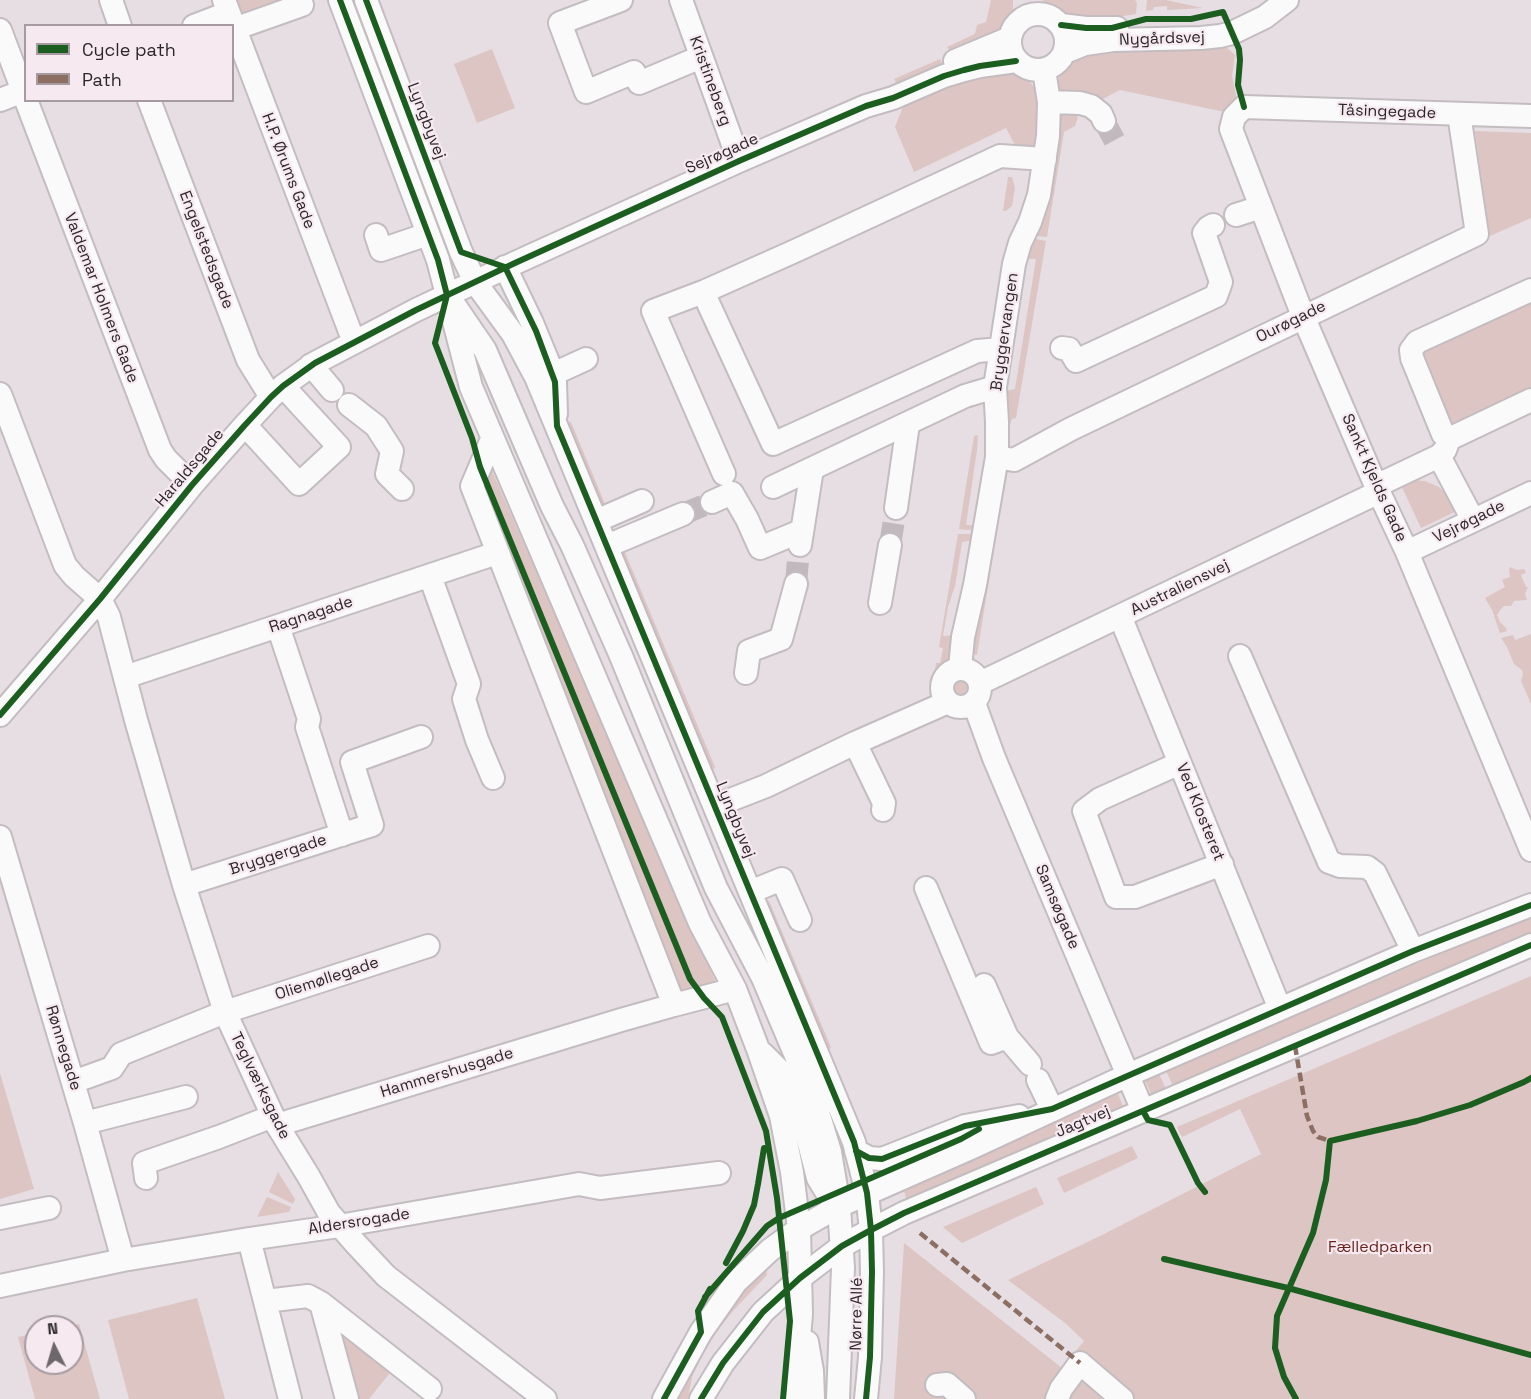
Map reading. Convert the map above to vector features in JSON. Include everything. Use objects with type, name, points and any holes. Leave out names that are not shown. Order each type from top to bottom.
[{"type":"street","points":[[111,0],[119,24]]},
{"type":"street","points":[[200,24],[229,14],[302,5],[300,0]]},
{"type":"street","name":"Lyngbyvej","points":[[340,0],[438,260],[471,387],[700,923],[735,989],[758,1049],[781,1116],[792,1172],[799,1229],[800,1278]]},
{"type":"street","name":"Lyngbyvej","points":[[366,0],[475,282],[523,350],[607,546],[724,802],[750,892],[856,1150],[867,1193],[871,1230]]},
{"type":"street","points":[[621,0],[560,23],[586,92],[634,72],[639,83],[701,57]]},
{"type":"street","name":"Kristineberg","points":[[681,0],[739,161]]},
{"type":"street","name":"Nygårdsvej","points":[[1048,14],[1086,28],[1202,25],[1271,0]]},
{"type":"street","name":"Nygårdsvej","points":[[1065,52],[1085,44],[1106,41],[1220,36],[1239,30],[1265,17],[1287,0]]},
{"type":"street","points":[[1037,14],[1048,14],[1066,38],[1065,52],[1057,64],[1044,70],[1029,69],[1016,61],[1012,54],[1010,46],[1016,20],[1037,14]]},
{"type":"street","name":"Sejrøgade","points":[[866,106],[890,90],[1016,20]]},
{"type":"street","name":"H.P. Ørums Gade","points":[[234,27],[354,342]]},
{"type":"street","name":"Valdemar Holmers Gade","points":[[0,30],[24,92]]},
{"type":"street","name":"Sejrøgade","points":[[447,295],[739,161],[866,106],[894,98],[944,76],[980,66],[1016,61]]},
{"type":"street","name":"Bryggervangen","points":[[960,668],[963,637],[975,585],[997,457],[995,387],[1014,264],[1039,195],[1045,159],[1049,102],[1044,70]]},
{"type":"street","points":[[0,100],[24,95]]},
{"type":"street","points":[[1049,102],[1066,101],[1092,106],[1101,114],[1104,121]]},
{"type":"street","name":"Valdemar Holmers Gade","points":[[28,102],[160,450],[192,485]]},
{"type":"street","name":"Engelstedsgade","points":[[150,102],[248,360],[277,391]]},
{"type":"street","name":"Tåsingegade","points":[[1244,106],[1531,116]]},
{"type":"street","name":"Sankt Kjelds Gade","points":[[1244,106],[1234,117],[1231,129],[1303,316],[1377,489],[1407,552],[1531,850]]},
{"type":"street","name":"Ourøgade","points":[[997,457],[1014,460],[1071,429],[1477,234],[1459,114]]},
{"type":"street","points":[[724,474],[653,311],[703,292],[1000,156],[1045,159]]},
{"type":"street","points":[[1236,215],[1261,207]]},
{"type":"street","points":[[1062,348],[1069,349],[1076,361],[1216,296],[1221,282],[1204,233],[1213,225]]},
{"type":"street","points":[[376,235],[381,250],[428,234]]},
{"type":"street","points":[[506,267],[553,374],[557,426]]},
{"type":"street","name":"Lyngbyvej","points":[[475,282],[485,350]]},
{"type":"street","points":[[1473,520],[1444,447],[1443,434],[1412,358],[1411,350],[1417,342],[1531,290]]},
{"type":"street","points":[[703,292],[773,444],[977,351],[1001,349]]},
{"type":"street","name":"Lyngbyvej","points":[[447,295],[485,350],[552,506],[572,545],[621,656],[716,888],[763,978],[819,1116],[830,1152],[840,1206]]},
{"type":"street","name":"Haraldsgade","points":[[0,715],[100,599],[192,485],[277,391],[311,365],[447,295]]},
{"type":"street","points":[[553,374],[586,359]]},
{"type":"street","points":[[311,365],[332,390]]},
{"type":"street","points":[[773,487],[965,396],[995,387]]},
{"type":"street","name":"Haraldsgade","points":[[245,425],[299,484],[339,447],[277,391]]},
{"type":"street","points":[[0,394],[66,565],[74,576],[100,599],[109,617],[125,677]]},
{"type":"street","name":"Australiensvej","points":[[977,693],[1120,616],[1377,489],[1444,447],[1457,436],[1531,400]]},
{"type":"street","points":[[349,405],[376,426],[392,451],[387,474],[402,489]]},
{"type":"street","points":[[896,508],[908,423]]},
{"type":"street","points":[[492,439],[472,486],[674,1005],[735,989]]},
{"type":"street","points":[[712,502],[732,493],[760,548],[800,539],[812,469]]},
{"type":"street","name":"Vejrøgade","points":[[1407,552],[1531,492]]},
{"type":"street","points":[[596,521],[642,501]]},
{"type":"street","points":[[607,546],[683,514]]},
{"type":"street","points":[[880,603],[890,545]]},
{"type":"street","name":"Ragnagade","points":[[125,677],[497,553]]},
{"type":"street","points":[[430,576],[470,684],[464,699],[477,740],[493,778]]},
{"type":"street","points":[[746,673],[749,651],[781,639],[796,584]]},
{"type":"street","name":"Ved Klosteret","points":[[1120,616],[1280,1009]]},
{"type":"street","points":[[278,626],[309,719],[307,727],[342,835]]},
{"type":"street","points":[[1240,656],[1329,862],[1341,866],[1367,867],[1376,873],[1413,951]]},
{"type":"street","points":[[960,668],[976,674],[977,693],[967,707],[953,706],[943,695],[942,687],[948,673],[960,668]]},
{"type":"street","name":"Teglværksgade","points":[[125,677],[184,885],[225,1012],[275,1121],[329,1213],[386,1276],[536,1396]]},
{"type":"street","name":"Samsøgade","points":[[977,693],[994,758],[1143,1111]]},
{"type":"street","points":[[724,802],[766,786],[948,702]]},
{"type":"street","name":"Bryggergade","points":[[184,885],[372,825],[352,762],[421,737]]},
{"type":"street","points":[[855,743],[884,803],[883,810]]},
{"type":"street","points":[[1180,763],[1100,799],[1084,811],[1116,897],[1135,897],[1222,864]]},
{"type":"street","name":"Rønnegade","points":[[0,837],[3,860],[73,1082],[123,1260]]},
{"type":"street","points":[[750,892],[782,879],[800,920]]},
{"type":"street","points":[[926,888],[991,1043],[1007,1037]]},
{"type":"street","name":"Jagtvej","points":[[664,1399],[701,1332],[736,1282],[770,1250],[799,1229],[867,1193],[1128,1075],[1413,951],[1531,905]]},
{"type":"street","name":"Jagtvej","points":[[701,1399],[723,1363],[763,1312],[800,1278],[842,1246],[871,1230],[904,1213],[1531,945]]},
{"type":"street","name":"Oliemøllegade","points":[[73,1082],[112,1068],[121,1054],[225,1012],[429,946]]},
{"type":"street","points":[[856,1150],[869,1158],[882,1159],[966,1126],[1052,1109],[1034,1072],[1007,1037],[984,985]]},
{"type":"street","name":"Hammershusgade","points":[[146,1178],[144,1163],[219,1137],[674,1005]]},
{"type":"street","points":[[758,1049],[789,1080],[793,1087],[818,1178],[829,1196],[871,1230]]},
{"type":"street","points":[[85,1123],[186,1097]]},
{"type":"street","name":"Aldersrogade","points":[[0,1286],[123,1260],[339,1226],[579,1184],[600,1188],[719,1173]]},
{"type":"street","name":"Nørre Allé","points":[[838,1399],[843,1268],[840,1206]]},
{"type":"street","points":[[0,1218],[48,1208]]},
{"type":"street","name":"Nørre Allé","points":[[866,1399],[870,1357],[871,1230]]},
{"type":"street","points":[[249,1239],[290,1399]]},
{"type":"street","points":[[794,1399],[801,1314],[800,1278]]},
{"type":"street","points":[[265,1301],[309,1296],[430,1389]]},
{"type":"street","points":[[321,1303],[347,1399]]},
{"type":"street","points":[[801,1314],[812,1371],[813,1399]]},
{"type":"street","points":[[1058,1399],[1061,1389],[1080,1363],[1122,1399]]},
{"type":"street","points":[[937,1384],[947,1384],[964,1399]]},
{"type":"green space","points":[[230,0],[296,0],[239,25]]},
{"type":"green space","points":[[991,0],[1013,0],[1013,11],[1004,28],[971,50],[950,51],[947,47],[975,34],[977,25],[986,22]]},
{"type":"green space","points":[[1042,0],[1135,0],[1137,3],[1136,14],[1111,18],[1064,17]]},
{"type":"green space","points":[[1147,0],[1166,0],[1203,8],[1167,10],[1167,6],[1154,7],[1153,10],[1146,11]]},
{"type":"green space","points":[[1226,47],[1235,55],[1232,76],[1237,100],[1225,112],[1120,90],[1097,102],[1057,91],[1057,82],[1067,62],[1092,48]]},
{"type":"green space","points":[[492,49],[515,108],[477,123],[454,64]]},
{"type":"green space","points":[[940,59],[942,63],[896,83],[894,79]]},
{"type":"green space","points":[[981,70],[1015,71],[1027,78],[1034,87],[1038,98],[1038,140],[1035,145],[1027,150],[1018,151],[1006,128],[914,172],[895,127],[904,104]]},
{"type":"green space","points":[[1069,108],[1078,117],[1075,126],[1064,132],[1047,237],[1037,236],[1033,234],[1058,112]]},
{"type":"green space","points":[[1475,131],[1531,133],[1531,218],[1490,236]]},
{"type":"green space","points":[[1008,177],[1012,177],[1015,188],[1012,206],[1003,211]]},
{"type":"green space","points":[[1031,238],[1046,241],[1016,418],[1012,419],[1010,425],[1005,423],[1005,391],[1015,389],[1036,259],[1025,259]]},
{"type":"green space","points":[[1531,298],[1531,392],[1447,427],[1421,349]]},
{"type":"green space","points":[[568,421],[571,422],[605,504],[601,502]]},
{"type":"green space","points":[[978,435],[966,525],[978,525],[978,529],[959,529],[974,436]]},
{"type":"green space","points":[[485,468],[492,471],[717,985],[686,993],[675,988],[478,488]]},
{"type":"green space","points":[[1425,481],[1439,487],[1461,509],[1421,528],[1400,483]]},
{"type":"green space","points":[[958,534],[975,534],[975,540],[962,542],[955,586],[948,607],[943,636],[957,635],[950,661],[934,676],[936,663],[940,663],[943,648],[939,647]]},
{"type":"green space","points":[[988,535],[996,536],[977,655],[971,652]]},
{"type":"green space","points":[[621,550],[624,550],[714,769],[711,768]]},
{"type":"green space","points":[[1510,567],[1517,570],[1524,569],[1526,573],[1521,575],[1528,587],[1525,594],[1527,600],[1514,601],[1511,606],[1504,606],[1501,609],[1497,615],[1507,631],[1500,633],[1485,598],[1505,587],[1502,580],[1510,577]]},
{"type":"green space","points":[[1531,634],[1531,704],[1521,681],[1522,670],[1514,664],[1501,638],[1513,635],[1515,640]]},
{"type":"green space","points":[[961,679],[968,682],[971,689],[968,696],[961,699],[954,696],[951,689],[954,682]]},
{"type":"green space","points":[[769,901],[831,1047],[830,1049],[767,902]]},
{"type":"green space","points":[[1531,915],[1531,936],[1174,1088],[1166,1071]]},
{"type":"green space","name":"Fælledparken","points":[[1531,976],[1531,1399],[894,1399],[904,1243],[1062,1368],[1084,1341],[1065,1323],[1008,1280],[1261,1154],[1240,1109],[1182,1137],[1177,1127]]},
{"type":"green space","points":[[0,1073],[34,1189],[0,1199]]},
{"type":"green space","points":[[1159,1074],[1167,1091],[1152,1097],[1145,1080]]},
{"type":"green space","points":[[1117,1091],[1124,1109],[907,1202],[903,1186]]},
{"type":"green space","points":[[1132,1146],[1138,1158],[1064,1193],[1057,1178]]},
{"type":"green space","points":[[278,1172],[295,1199],[293,1204],[269,1192]]},
{"type":"green space","points":[[1036,1187],[1044,1204],[962,1243],[943,1227]]},
{"type":"green space","points":[[267,1197],[291,1207],[289,1212],[257,1217]]},
{"type":"green space","points":[[766,1265],[767,1275],[716,1332],[702,1356],[692,1377],[688,1399],[674,1399],[706,1343],[739,1295]]},
{"type":"green space","points":[[197,1298],[225,1399],[129,1399],[108,1320]]},
{"type":"green space","points":[[333,1320],[393,1369],[369,1399],[354,1399]]},
{"type":"green space","points":[[24,1336],[24,1359],[18,1337]]},
{"type":"green space","points":[[84,1342],[100,1399],[35,1399],[28,1375],[84,1375]]},
{"type":"tunnel","points":[[1104,121],[1117,145]]},
{"type":"tunnel","points":[[683,514],[712,502]]},
{"type":"tunnel","points":[[890,545],[896,508]]},
{"type":"tunnel","points":[[796,584],[799,548]]},
{"type":"marked path","points":[[1295,1046],[1307,1116],[1318,1137],[1330,1141]]},
{"type":"marked path","points":[[920,1233],[1080,1363]]},
{"type":"cycle path","points":[[340,0],[438,260],[447,295],[435,343],[472,438],[480,467],[690,979],[722,1017],[766,1131],[777,1198],[790,1321],[783,1399]]},
{"type":"cycle path","points":[[366,0],[461,252],[505,267],[536,331],[555,382],[557,426],[854,1142],[867,1193],[871,1230],[870,1357],[866,1399]]},
{"type":"cycle path","points":[[1061,25],[1112,28],[1146,19],[1191,19],[1223,12],[1239,49],[1238,85],[1244,107]]},
{"type":"cycle path","points":[[0,715],[245,425],[283,386],[315,363],[416,310],[515,263],[866,106],[893,98],[944,76],[980,66],[1016,61]]},
{"type":"cycle path","points":[[856,1151],[869,1158],[882,1159],[965,1126],[1052,1109],[1413,951],[1531,905]]},
{"type":"cycle path","points":[[701,1399],[723,1363],[763,1312],[800,1278],[842,1246],[871,1230],[904,1213],[1531,945]]},
{"type":"cycle path","points":[[1296,1399],[1284,1377],[1275,1348],[1277,1316],[1313,1233],[1326,1180],[1330,1141],[1417,1121],[1470,1105],[1531,1078]]},
{"type":"cycle path","points":[[1143,1111],[1148,1120],[1170,1125],[1198,1183],[1205,1192]]},
{"type":"cycle path","points":[[705,1297],[767,1226],[779,1218],[961,1139],[979,1129]]},
{"type":"cycle path","points":[[726,1263],[754,1205],[764,1148]]},
{"type":"cycle path","points":[[1164,1259],[1288,1288],[1531,1355]]},
{"type":"cycle path","points":[[664,1399],[701,1332],[698,1311],[710,1289]]}]
